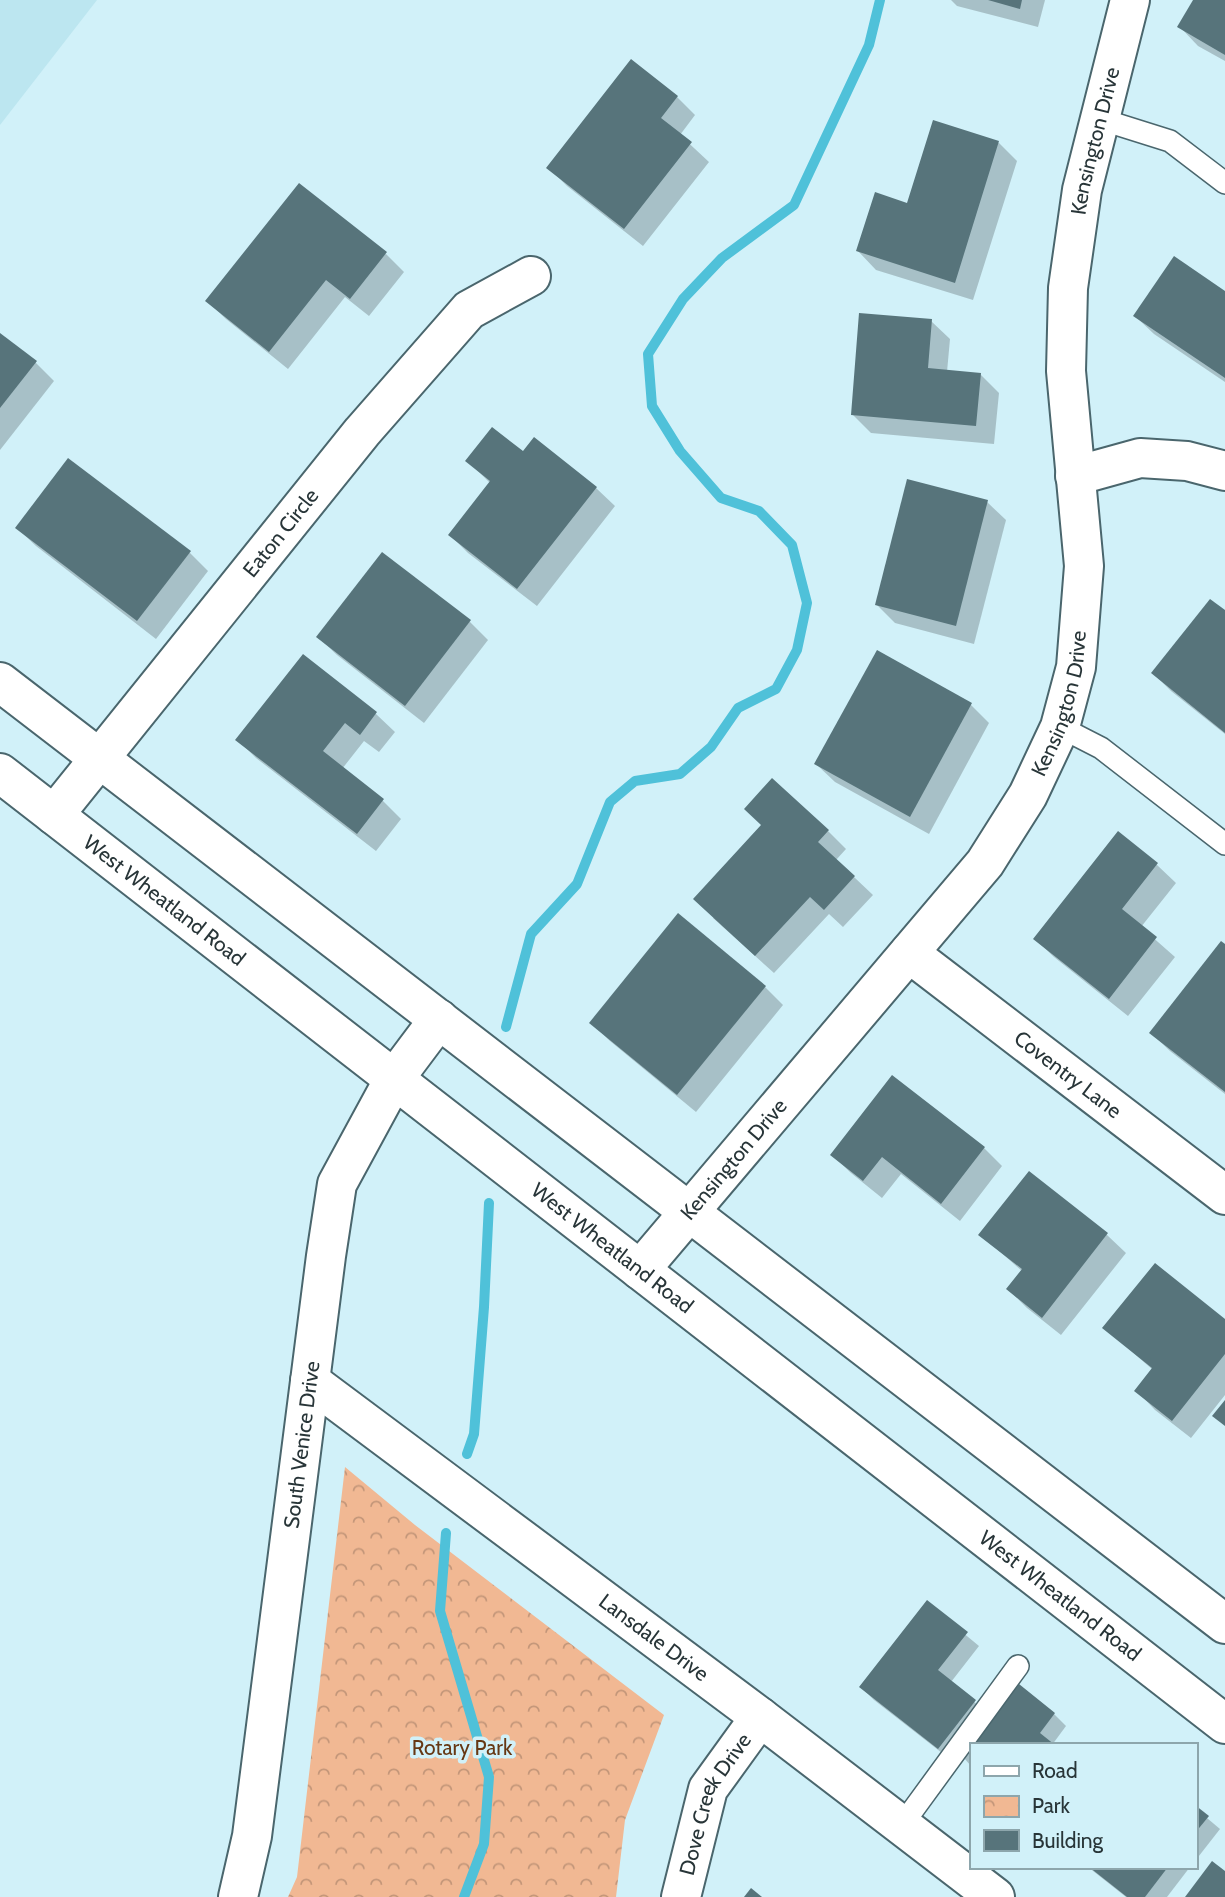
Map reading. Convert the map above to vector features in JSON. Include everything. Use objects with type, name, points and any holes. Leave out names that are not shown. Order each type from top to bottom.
[{"type":"street","name":"Kensington Drive","points":[[640,1270],[985,863],[1028,795],[1060,727],[1076,667],[1084,566],[1066,371],[1068,289],[1082,190],[1130,0]]},
{"type":"street","name":"Eaton Circle","points":[[54,815],[362,432],[470,310],[531,276]]},
{"type":"street","points":[[1074,476],[1140,458],[1187,461],[1225,471]]},
{"type":"street","points":[[0,682],[1225,1624]]},
{"type":"street","name":"West Wheatland Road","points":[[0,773],[1225,1724]]},
{"type":"street","name":"Coventry Lane","points":[[909,953],[1225,1195]]},
{"type":"street","name":"South Venice Drive","points":[[238,1897],[252,1836],[337,1184],[394,1079],[439,1019]]},
{"type":"street","name":"Lansdale Drive","points":[[310,1381],[760,1717],[995,1897]]},
{"type":"street","name":"Dove Creek Drive","points":[[681,1897],[708,1789],[760,1717]]},
{"type":"lane","points":[[1100,119],[1170,141],[1225,183]]},
{"type":"lane","points":[[1060,727],[1101,748],[1225,844]]},
{"type":"lane","points":[[902,1825],[1018,1666]]},
{"type":"shaded area","points":[[0,0],[97,0],[0,125]]},
{"type":"green space","name":"Rotary Park","points":[[345,1467],[415,1525],[664,1715],[625,1820],[616,1897],[288,1897],[297,1877]]},
{"type":"building","points":[[988,0],[1022,0],[1020,9]]},
{"type":"building","points":[[1193,0],[1225,0],[1225,55],[1177,27]]},
{"type":"building","points":[[631,59],[678,96],[661,118],[692,142],[624,229],[546,168]]},
{"type":"building","points":[[933,120],[999,141],[955,283],[856,251],[875,192],[907,203]]},
{"type":"building","points":[[299,183],[387,252],[350,299],[326,280],[269,352],[205,301]]},
{"type":"building","points":[[1174,256],[1225,291],[1225,378],[1133,316]]},
{"type":"building","points":[[859,313],[932,319],[928,368],[981,373],[976,426],[851,415]]},
{"type":"building","points":[[0,333],[37,361],[0,408]]},
{"type":"building","points":[[492,427],[523,451],[534,437],[597,487],[517,589],[448,535],[490,481],[465,461]]},
{"type":"building","points":[[68,458],[191,551],[137,621],[15,528]]},
{"type":"building","points":[[907,479],[988,500],[956,626],[875,605]]},
{"type":"building","points":[[382,552],[471,620],[405,706],[316,637]]},
{"type":"building","points":[[1210,599],[1225,610],[1225,733],[1151,673]]},
{"type":"building","points":[[877,650],[972,703],[910,817],[814,764]]},
{"type":"building","points":[[303,654],[377,712],[360,735],[345,723],[323,751],[384,799],[357,834],[235,740]]},
{"type":"building","points":[[772,778],[829,830],[818,842],[855,876],[824,910],[810,897],[755,956],[693,899],[761,825],[744,809]]},
{"type":"building","points":[[1118,831],[1158,863],[1122,909],[1157,937],[1109,999],[1033,939]]},
{"type":"building","points":[[678,913],[766,986],[677,1095],[589,1023]]},
{"type":"building","points":[[1221,941],[1225,944],[1225,1092],[1149,1033]]},
{"type":"building","points":[[892,1075],[985,1147],[941,1204],[882,1157],[863,1181],[830,1155]]},
{"type":"building","points":[[1029,1171],[1108,1233],[1042,1318],[1006,1289],[1022,1269],[978,1235]]},
{"type":"building","points":[[1155,1263],[1225,1319],[1225,1354],[1172,1421],[1134,1391],[1152,1368],[1102,1328]]},
{"type":"building","points":[[1225,1400],[1225,1426],[1212,1416]]},
{"type":"building","points":[[927,1600],[968,1632],[938,1670],[976,1700],[938,1749],[859,1687]]},
{"type":"building","points":[[1019,1684],[1055,1713],[1040,1733],[1052,1743],[974,1743]]},
{"type":"building","points":[[1197,1807],[1209,1816],[1197,1831]]},
{"type":"building","points":[[1212,1861],[1225,1871],[1225,1897],[1185,1897]]},
{"type":"building","points":[[1092,1869],[1166,1869],[1145,1897],[1127,1897]]},
{"type":"building","points":[[751,1888],[762,1897],[744,1897]]},
{"type":"waterway","points":[[506,1027],[531,934],[577,884],[610,802],[635,781],[680,774],[711,747],[738,708],[776,689],[797,650],[807,603],[792,545],[759,511],[721,498],[680,451],[652,406],[648,354],[683,299],[722,258],[794,205],[869,45],[880,0]]},
{"type":"waterway","points":[[467,1454],[474,1434],[489,1203]]},
{"type":"waterway","points":[[446,1533],[440,1611],[489,1777],[484,1844],[464,1897]]}]
